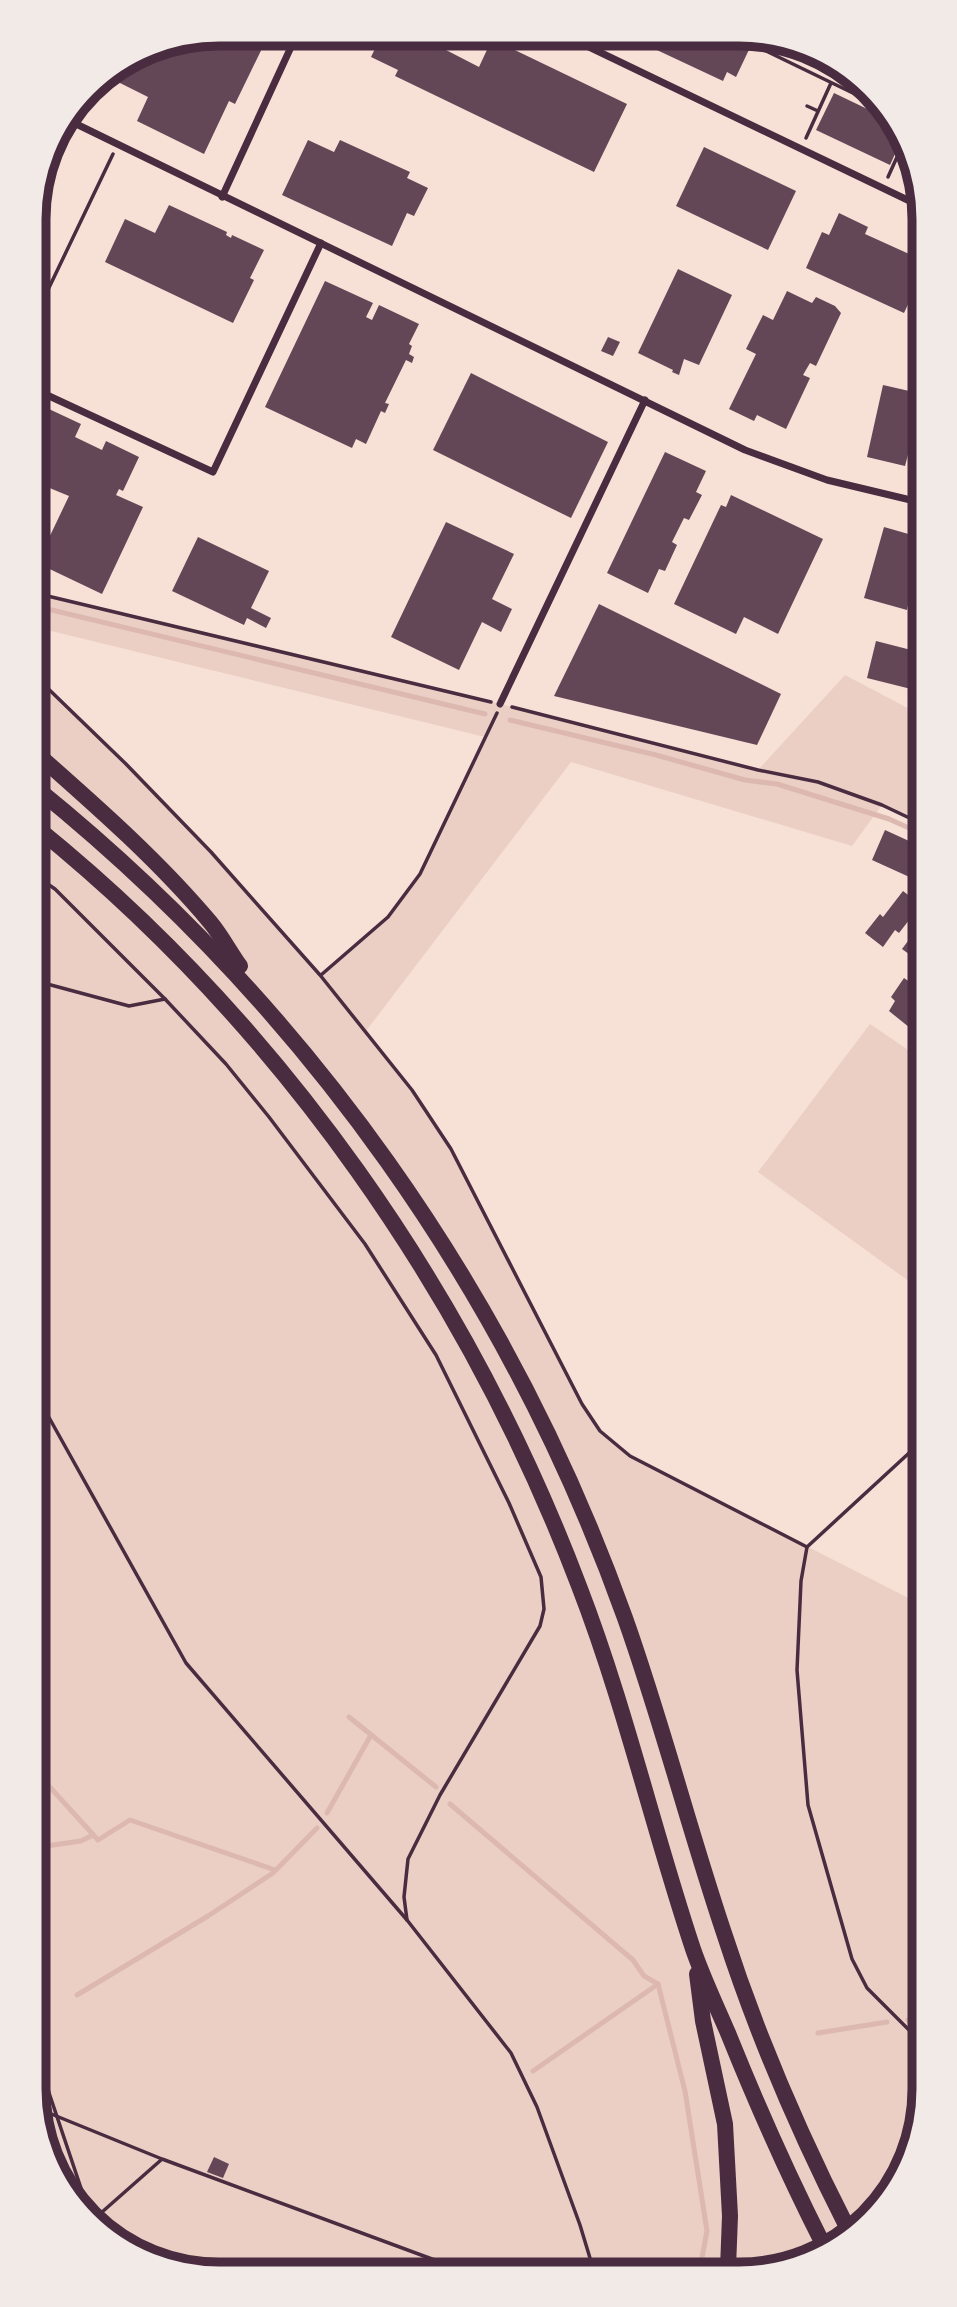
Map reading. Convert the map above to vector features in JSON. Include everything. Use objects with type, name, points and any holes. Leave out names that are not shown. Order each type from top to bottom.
[{"type":"highway","points":[[46,762],[127,836],[211,923],[269,1009]]},
{"type":"highway","points":[[46,796],[171,906],[269,1009],[358,1119],[420,1206],[489,1318],[548,1433],[591,1530],[625,1619],[709,1888],[754,2020],[808,2148],[846,2224]]},
{"type":"highway","points":[[46,837],[115,897],[182,962],[275,1065],[367,1185],[413,1253],[455,1323],[525,1458],[579,1585],[611,1674],[695,1955],[762,2118],[821,2240]]},
{"type":"highway","points":[[695,1955],[703,2021],[725,2124],[730,2195],[728,2262]]},
{"type":"street","points":[[222,197],[291,46]]},
{"type":"street","points":[[587,46],[910,201]]},
{"type":"street","points":[[75,123],[745,450],[827,480],[912,500]]},
{"type":"street","points":[[46,395],[213,472],[321,243]]},
{"type":"street","points":[[500,704],[645,400]]},
{"type":"path","points":[[764,50],[860,95]]},
{"type":"path","points":[[801,149],[831,83]]},
{"type":"path","points":[[807,106],[818,111]]},
{"type":"path","points":[[46,294],[118,144]]},
{"type":"path","points":[[882,188],[898,153]]},
{"type":"path","points":[[46,596],[500,704],[758,770],[818,782],[882,805],[912,820]]},
{"type":"path","points":[[46,687],[172,811],[320,975],[412,1090],[451,1149],[582,1404],[600,1431],[630,1456],[807,1547]]},
{"type":"path","points":[[320,975],[388,917],[420,874],[500,704]]},
{"type":"path","points":[[46,883],[165,999],[226,1064],[372,1255],[436,1355],[509,1503],[541,1577],[544,1609],[540,1626],[440,1795],[408,1859],[404,1897],[407,1920]]},
{"type":"path","points":[[46,984],[130,1006],[165,999]]},
{"type":"path","points":[[46,1412],[186,1663],[407,1920],[511,2053],[537,2107],[591,2262]]},
{"type":"path","points":[[911,1451],[807,1547],[801,1581],[797,1670],[808,1805],[852,1959],[867,1988],[911,2033]]},
{"type":"path","points":[[46,2082],[85,2198]]},
{"type":"path","points":[[47,2112],[162,2160],[440,2262]]},
{"type":"path","points":[[100,2214],[162,2160]]},
{"type":"shaded area","points":[[46,596],[500,704],[758,770],[845,675],[912,710],[912,819],[882,805],[852,846],[571,762],[366,1031],[412,1090],[451,1149],[582,1404],[600,1431],[630,1456],[911,1600],[911,2100],[908,2122],[898,2155],[888,2175],[861,2211],[825,2238],[783,2256],[738,2262],[219,2262],[185,2258],[152,2248],[132,2238],[96,2211],[81,2194],[59,2155],[47,2111],[46,687],[172,811],[320,975],[388,917],[420,874],[485,737],[46,630]]},
{"type":"shaded area","points":[[870,1024],[912,1052],[911,1283],[758,1172]]},
{"type":"building","points":[[263,46],[235,104],[229,101],[204,154],[137,121],[148,97],[115,80],[142,63],[185,49]]},
{"type":"building","points":[[376,46],[438,46],[479,67],[489,46],[507,46],[627,104],[594,172],[395,76],[398,70],[371,57]]},
{"type":"building","points":[[648,46],[751,46],[736,77],[727,72],[723,81]]},
{"type":"building","points":[[834,93],[876,113],[897,150],[890,165],[816,130]]},
{"type":"building","points":[[308,140],[334,152],[340,140],[410,172],[407,178],[428,188],[414,216],[407,213],[392,246],[282,195]]},
{"type":"building","points":[[704,147],[796,191],[768,250],[676,206]]},
{"type":"building","points":[[169,205],[227,232],[226,235],[231,238],[232,235],[264,250],[250,278],[254,280],[233,323],[105,262],[125,219],[155,233]]},
{"type":"building","points":[[839,213],[868,227],[865,234],[912,255],[912,296],[904,313],[806,268],[822,232],[829,235]]},
{"type":"building","points":[[678,269],[732,295],[699,365],[684,359],[679,375],[638,353]]},
{"type":"building","points":[[325,281],[373,303],[366,317],[372,320],[379,305],[419,324],[409,344],[412,346],[409,354],[414,357],[412,363],[406,360],[385,403],[389,404],[385,413],[381,411],[366,444],[356,439],[352,448],[265,407]]},
{"type":"building","points":[[787,291],[812,303],[816,297],[835,306],[841,313],[816,366],[810,363],[803,375],[810,378],[786,429],[757,415],[754,421],[729,409],[756,354],[746,349],[763,315],[773,320]]},
{"type":"building","points":[[608,337],[620,342],[613,356],[601,351]]},
{"type":"building","points":[[471,373],[608,442],[571,518],[433,450]]},
{"type":"building","points":[[883,385],[912,392],[912,447],[905,466],[867,457]]},
{"type":"building","points":[[46,408],[81,424],[75,437],[102,450],[106,441],[139,457],[123,491],[119,489],[116,495],[143,507],[102,594],[46,567],[46,544],[69,496],[46,487]]},
{"type":"building","points":[[665,452],[706,471],[696,492],[702,495],[689,520],[684,518],[672,542],[677,545],[665,571],[659,569],[648,593],[607,573]]},
{"type":"building","points":[[731,495],[823,539],[778,634],[744,617],[736,634],[674,604],[721,505],[726,507]]},
{"type":"building","points":[[446,522],[514,554],[492,599],[512,609],[501,632],[482,622],[459,670],[391,637]]},
{"type":"building","points":[[884,527],[912,535],[912,606],[908,605],[907,610],[864,598]]},
{"type":"building","points":[[198,537],[269,571],[251,608],[271,618],[266,628],[247,618],[244,625],[172,591]]},
{"type":"building","points":[[599,604],[781,694],[757,745],[554,696]]},
{"type":"building","points":[[876,641],[912,650],[912,689],[867,678]]},
{"type":"building","points":[[885,830],[912,842],[912,878],[872,860]]},
{"type":"building","points":[[903,891],[912,898],[912,917],[899,933],[895,930],[883,947],[865,933],[880,914],[883,917]]},
{"type":"building","points":[[912,936],[912,956],[902,949]]},
{"type":"building","points":[[904,978],[912,983],[912,1029],[889,1011],[895,1001],[891,997]]},
{"type":"building","points":[[214,2157],[229,2164],[223,2178],[207,2172]]},
{"type":"waterway","points":[[46,609],[485,714]]},
{"type":"waterway","points":[[510,720],[656,755],[745,780],[777,784],[889,819],[912,829]]},
{"type":"waterway","points":[[349,1717],[436,1787]]},
{"type":"waterway","points":[[327,1813],[371,1735]]},
{"type":"waterway","points":[[46,1783],[98,1840],[130,1820],[275,1870]]},
{"type":"waterway","points":[[450,1804],[633,1960],[644,1976],[658,1984]]},
{"type":"waterway","points":[[77,1995],[208,1916],[273,1873],[317,1828]]},
{"type":"waterway","points":[[46,1846],[81,1841],[93,1835]]},
{"type":"waterway","points":[[533,2071],[658,1984],[685,2091],[707,2231],[701,2262]]},
{"type":"waterway","points":[[818,2033],[887,2022]]}]
